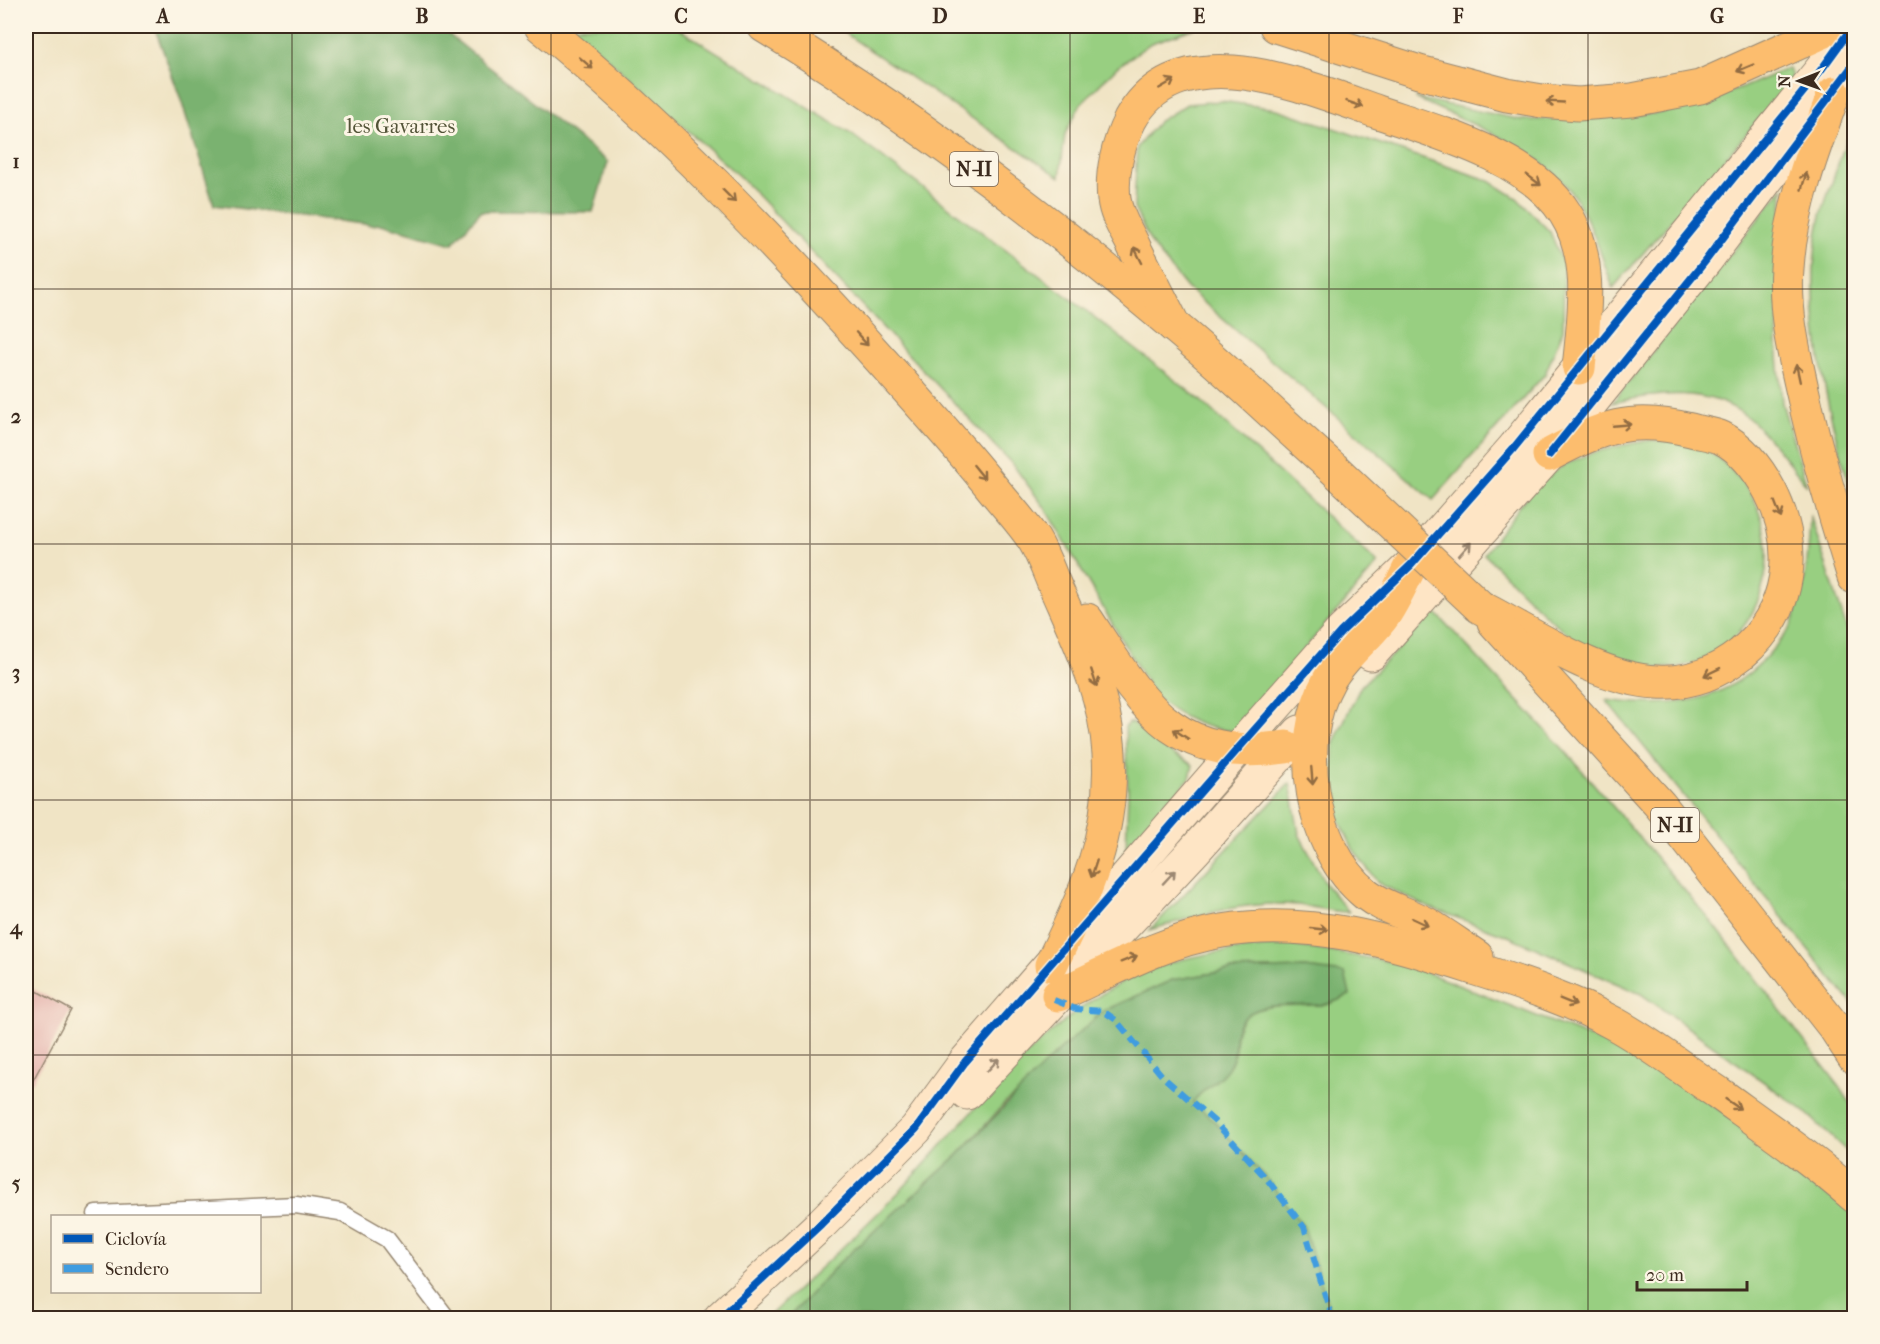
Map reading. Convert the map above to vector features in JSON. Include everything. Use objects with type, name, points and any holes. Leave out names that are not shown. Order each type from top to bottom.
[{"type":"highway","points":[[541,26],[621,93],[750,216],[943,427],[1035,541],[1123,674],[1165,722],[1197,743],[1236,751],[1286,747]]},
{"type":"highway","name":"N-II","points":[[764,26],[822,61],[995,184],[1174,326],[1333,468],[1480,607],[1660,805],[1835,1028],[1854,1057]]},
{"type":"highway","points":[[1276,26],[1419,72],[1507,95],[1542,102],[1578,104],[1632,100],[1700,87],[1836,26]]},
{"type":"highway","points":[[1174,326],[1117,210],[1114,180],[1119,147],[1126,128],[1139,108],[1162,85],[1194,73],[1244,74],[1297,85],[1445,136],[1509,164],[1542,186],[1556,200],[1575,231],[1584,278],[1585,314],[1579,368]]},
{"type":"highway","points":[[1834,93],[1796,211],[1787,261],[1787,309],[1792,346],[1811,430],[1854,577]]},
{"type":"highway","points":[[1480,607],[1589,665],[1638,680],[1659,682],[1693,679],[1711,673],[1733,660],[1763,632],[1781,602],[1789,565],[1788,548],[1777,505],[1756,468],[1741,451],[1721,438],[1659,422],[1612,426],[1549,455]]},
{"type":"highway","points":[[1035,541],[1087,657],[1098,693],[1109,752],[1110,788],[1106,822],[1098,858],[1054,980]]},
{"type":"highway","points":[[1411,565],[1385,614],[1329,679],[1314,717],[1311,767],[1314,800],[1329,847],[1366,894],[1396,912],[1425,924],[1513,981]]},
{"type":"highway","points":[[1054,980],[1119,964],[1160,947],[1222,931],[1257,928],[1322,928],[1411,947],[1513,981],[1589,1011],[1658,1050],[1777,1134],[1854,1196]]},
{"type":"main road","points":[[1054,980],[1236,751],[1341,632],[1411,565],[1579,368],[1821,70],[1853,26]]},
{"type":"main road","points":[[720,1318],[821,1224],[916,1129],[965,1062],[1054,980],[1314,717],[1549,455],[1699,269],[1854,64]]},
{"type":"lane","points":[[96,1214],[296,1205],[340,1212],[387,1239],[447,1318]]},
{"type":"green space","name":"les Gavarres","points":[[154,26],[438,26],[608,162],[593,212],[481,211],[452,244],[381,224],[371,225],[214,205],[180,97]]},
{"type":"green space","points":[[571,26],[674,26],[851,134],[1084,309],[1199,399],[1378,563],[1234,731],[1201,725],[1173,710],[1155,697],[1045,508],[1013,465],[741,178]]},
{"type":"green space","points":[[834,26],[1182,26],[1193,29],[1151,43],[1116,68],[1081,104],[1065,134],[1060,177]]},
{"type":"green space","points":[[1789,68],[1793,80],[1613,288],[1583,211],[1568,188],[1554,173],[1536,159],[1497,136],[1415,98],[1522,120],[1598,118],[1660,113],[1739,89]]},
{"type":"green space","points":[[1221,101],[1277,109],[1488,180],[1517,198],[1550,232],[1564,265],[1563,330],[1545,374],[1433,500],[1187,288],[1152,245],[1134,208],[1137,147],[1158,122],[1187,104]]},
{"type":"green space","points":[[1854,125],[1854,500],[1835,433],[1820,361],[1814,288],[1815,253],[1821,215],[1842,152]]},
{"type":"green space","points":[[1783,188],[1777,343],[1782,403],[1807,486],[1763,432],[1731,406],[1715,400],[1681,394],[1612,403]]},
{"type":"green space","points":[[1651,440],[1677,441],[1705,449],[1721,460],[1736,475],[1755,502],[1765,533],[1767,565],[1760,596],[1746,623],[1724,646],[1697,662],[1663,668],[1640,666],[1608,657],[1570,636],[1484,554],[1527,496],[1555,471],[1594,452]]},
{"type":"green space","points":[[1810,515],[1854,651],[1854,1006],[1606,700],[1654,704],[1697,699],[1718,692],[1756,668],[1790,628],[1800,601],[1806,572]]},
{"type":"green space","points":[[1435,612],[1568,754],[1715,926],[1840,1087],[1854,1109],[1854,1158],[1803,1110],[1641,994],[1508,936],[1425,906],[1378,883],[1353,849],[1337,815],[1332,775],[1334,742],[1361,686]]},
{"type":"green space","points":[[1128,723],[1134,723],[1161,747],[1193,765],[1190,778],[1126,852],[1128,791],[1125,727]]},
{"type":"green space","points":[[1290,783],[1299,834],[1326,885],[1349,912],[1298,905],[1260,905],[1204,914],[1150,930]]},
{"type":"green space","points":[[1289,945],[1405,964],[1630,1053],[1752,1130],[1854,1214],[1854,1318],[1332,1318],[1303,1226],[1214,1121],[1192,1102],[1231,1063],[1238,1028],[1246,1016],[1253,1011],[1283,1005],[1323,1005],[1349,995],[1345,974],[1305,968],[1232,970],[1172,980],[1006,1102],[958,1155],[838,1264],[788,1318],[767,1318],[898,1193],[1007,1074],[1067,1018],[1100,995],[1134,976],[1171,962],[1210,954]]},
{"type":"green space","points":[[1305,968],[1345,973],[1350,995],[1323,1005],[1284,1005],[1263,1008],[1246,1016],[1237,1027],[1235,1051],[1231,1063],[1223,1074],[1193,1102],[1214,1121],[1266,1178],[1304,1227],[1332,1318],[788,1318],[838,1264],[958,1155],[1050,1059],[1103,1011],[1172,980],[1232,970]]},
{"type":"building","points":[[26,985],[71,1010],[32,1082],[26,1078]]},
{"type":"marked path","points":[[1054,1000],[1076,1009],[1103,1011],[1116,1020],[1164,1078],[1214,1121],[1266,1178],[1304,1227],[1332,1318]]},
{"type":"cycle path","points":[[720,1318],[821,1224],[916,1129],[965,1062],[1236,751],[1341,632],[1411,565],[1513,449],[1821,70],[1853,26]]},
{"type":"cycle path","points":[[1549,455],[1706,260],[1854,64]]}]
